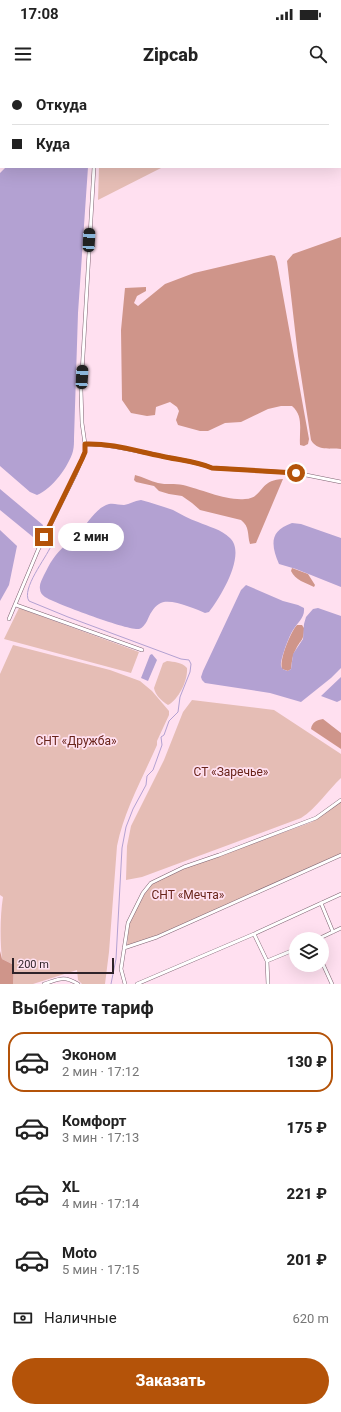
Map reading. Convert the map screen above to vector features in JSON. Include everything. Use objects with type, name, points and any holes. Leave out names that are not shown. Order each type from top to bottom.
[{"type":"street","points":[[9,619],[38,550],[85,452],[81,390],[94,168]]},
{"type":"street","points":[[85,444],[99,444],[129,449],[200,463],[212,468],[296,473],[341,482]]},
{"type":"street","points":[[16,604],[142,650]]},
{"type":"street","points":[[125,984],[121,969],[128,923],[131,915],[151,883],[184,867],[316,818],[341,800]]},
{"type":"street","points":[[124,948],[164,934],[341,855]]},
{"type":"street","points":[[137,984],[254,934],[341,894]]},
{"type":"street","points":[[321,903],[333,932]]},
{"type":"street","points":[[329,934],[341,928]]},
{"type":"street","points":[[254,934],[267,962],[268,984]]},
{"type":"street","points":[[267,962],[289,952]]},
{"type":"street","points":[[327,972],[332,984]]},
{"type":"street","points":[[44,984],[61,978],[67,978],[78,984]]},
{"type":"green space","points":[[99,168],[161,168],[98,200]]},
{"type":"green space","points":[[19,608],[139,652],[131,673],[4,639]]},
{"type":"green space","name":"СНТ «Дружба»","points":[[13,645],[110,670],[140,681],[152,691],[169,711],[169,715],[157,741],[157,745],[129,807],[120,833],[117,846],[109,952],[105,984],[82,984],[78,980],[77,970],[33,984],[13,984],[14,965],[2,959],[1,912],[3,897],[0,895],[0,674]]},
{"type":"green space","points":[[167,661],[180,663],[187,668],[186,678],[182,689],[176,698],[168,705],[161,700],[154,688],[163,663]]},
{"type":"green space","name":"СТ «Заречье»","points":[[192,700],[274,710],[341,754],[341,778],[307,814],[301,818],[142,877],[126,880],[127,846],[131,826],[164,760],[183,712]]},
{"type":"green space","name":"СНТ «Мечта»","points":[[341,801],[341,854],[163,934],[127,946],[129,924],[145,893],[156,881],[183,869],[312,822]]},
{"type":"shaded area","points":[[5,168],[88,168],[78,313],[74,443],[71,457],[64,470],[48,488],[37,495],[30,492],[0,466],[0,173]]},
{"type":"shaded area","points":[[341,237],[341,449],[328,449],[317,446],[311,440],[298,356],[287,261],[293,254]]},
{"type":"shaded area","points":[[271,255],[275,256],[277,262],[309,439],[308,444],[304,446],[300,445],[300,419],[296,410],[292,406],[281,406],[268,409],[241,422],[225,423],[208,431],[200,431],[178,425],[176,420],[179,411],[177,407],[170,402],[156,407],[155,415],[147,416],[131,413],[122,400],[121,330],[125,288],[146,287],[146,291],[137,296],[134,303],[138,306],[165,284],[194,273]]},
{"type":"shaded area","points":[[135,475],[158,483],[183,485],[222,497],[238,499],[251,498],[269,482],[283,479],[256,543],[250,544],[246,525],[241,520],[200,510],[182,496],[159,491],[154,486],[136,482],[134,480]]},
{"type":"shaded area","points":[[0,489],[43,525],[42,530],[36,537],[33,537],[0,510]]},
{"type":"shaded area","points":[[141,500],[173,510],[219,530],[230,538],[234,545],[234,565],[225,587],[209,612],[205,613],[175,603],[163,602],[153,609],[143,627],[139,629],[121,626],[76,610],[51,600],[43,595],[40,590],[40,584],[52,561],[62,548],[100,509],[109,504],[124,505]]},
{"type":"shaded area","points":[[292,523],[301,524],[341,538],[341,587],[296,569],[279,564],[274,551],[274,539],[279,530]]},
{"type":"shaded area","points":[[0,530],[17,546],[9,585],[0,601]]},
{"type":"shaded area","points":[[292,568],[308,574],[315,585],[314,587],[295,577],[291,571]]},
{"type":"shaded area","points":[[246,585],[283,601],[304,608],[302,618],[291,633],[283,654],[281,666],[288,671],[291,669],[293,654],[303,639],[306,617],[313,609],[318,608],[341,616],[341,668],[301,702],[270,693],[205,683],[202,680],[201,677],[203,671],[241,590]]},
{"type":"shaded area","points":[[297,625],[302,625],[304,628],[303,635],[292,659],[291,669],[288,671],[282,669],[282,659],[289,639]]},
{"type":"shaded area","points":[[152,654],[157,660],[148,681],[141,678],[150,655]]},
{"type":"shaded area","points":[[341,677],[341,700],[337,702],[321,696]]},
{"type":"shaded area","points":[[323,719],[341,733],[341,749],[311,729],[315,722]]},
{"type":"shaded area","points":[[0,951],[2,959],[14,965],[13,984],[0,984]]},
{"type":"waterway","points":[[54,536],[51,546],[31,581],[27,596],[29,601],[181,659],[189,660],[191,664],[190,672],[180,697],[178,712],[169,721],[164,735],[161,737],[162,745],[153,770],[147,776],[146,785],[133,809],[126,827],[122,848],[116,959],[111,984]]},
{"type":"route","points":[[44,537],[76,473],[85,452],[85,444],[99,444],[129,449],[200,463],[212,468],[296,473]]}]
